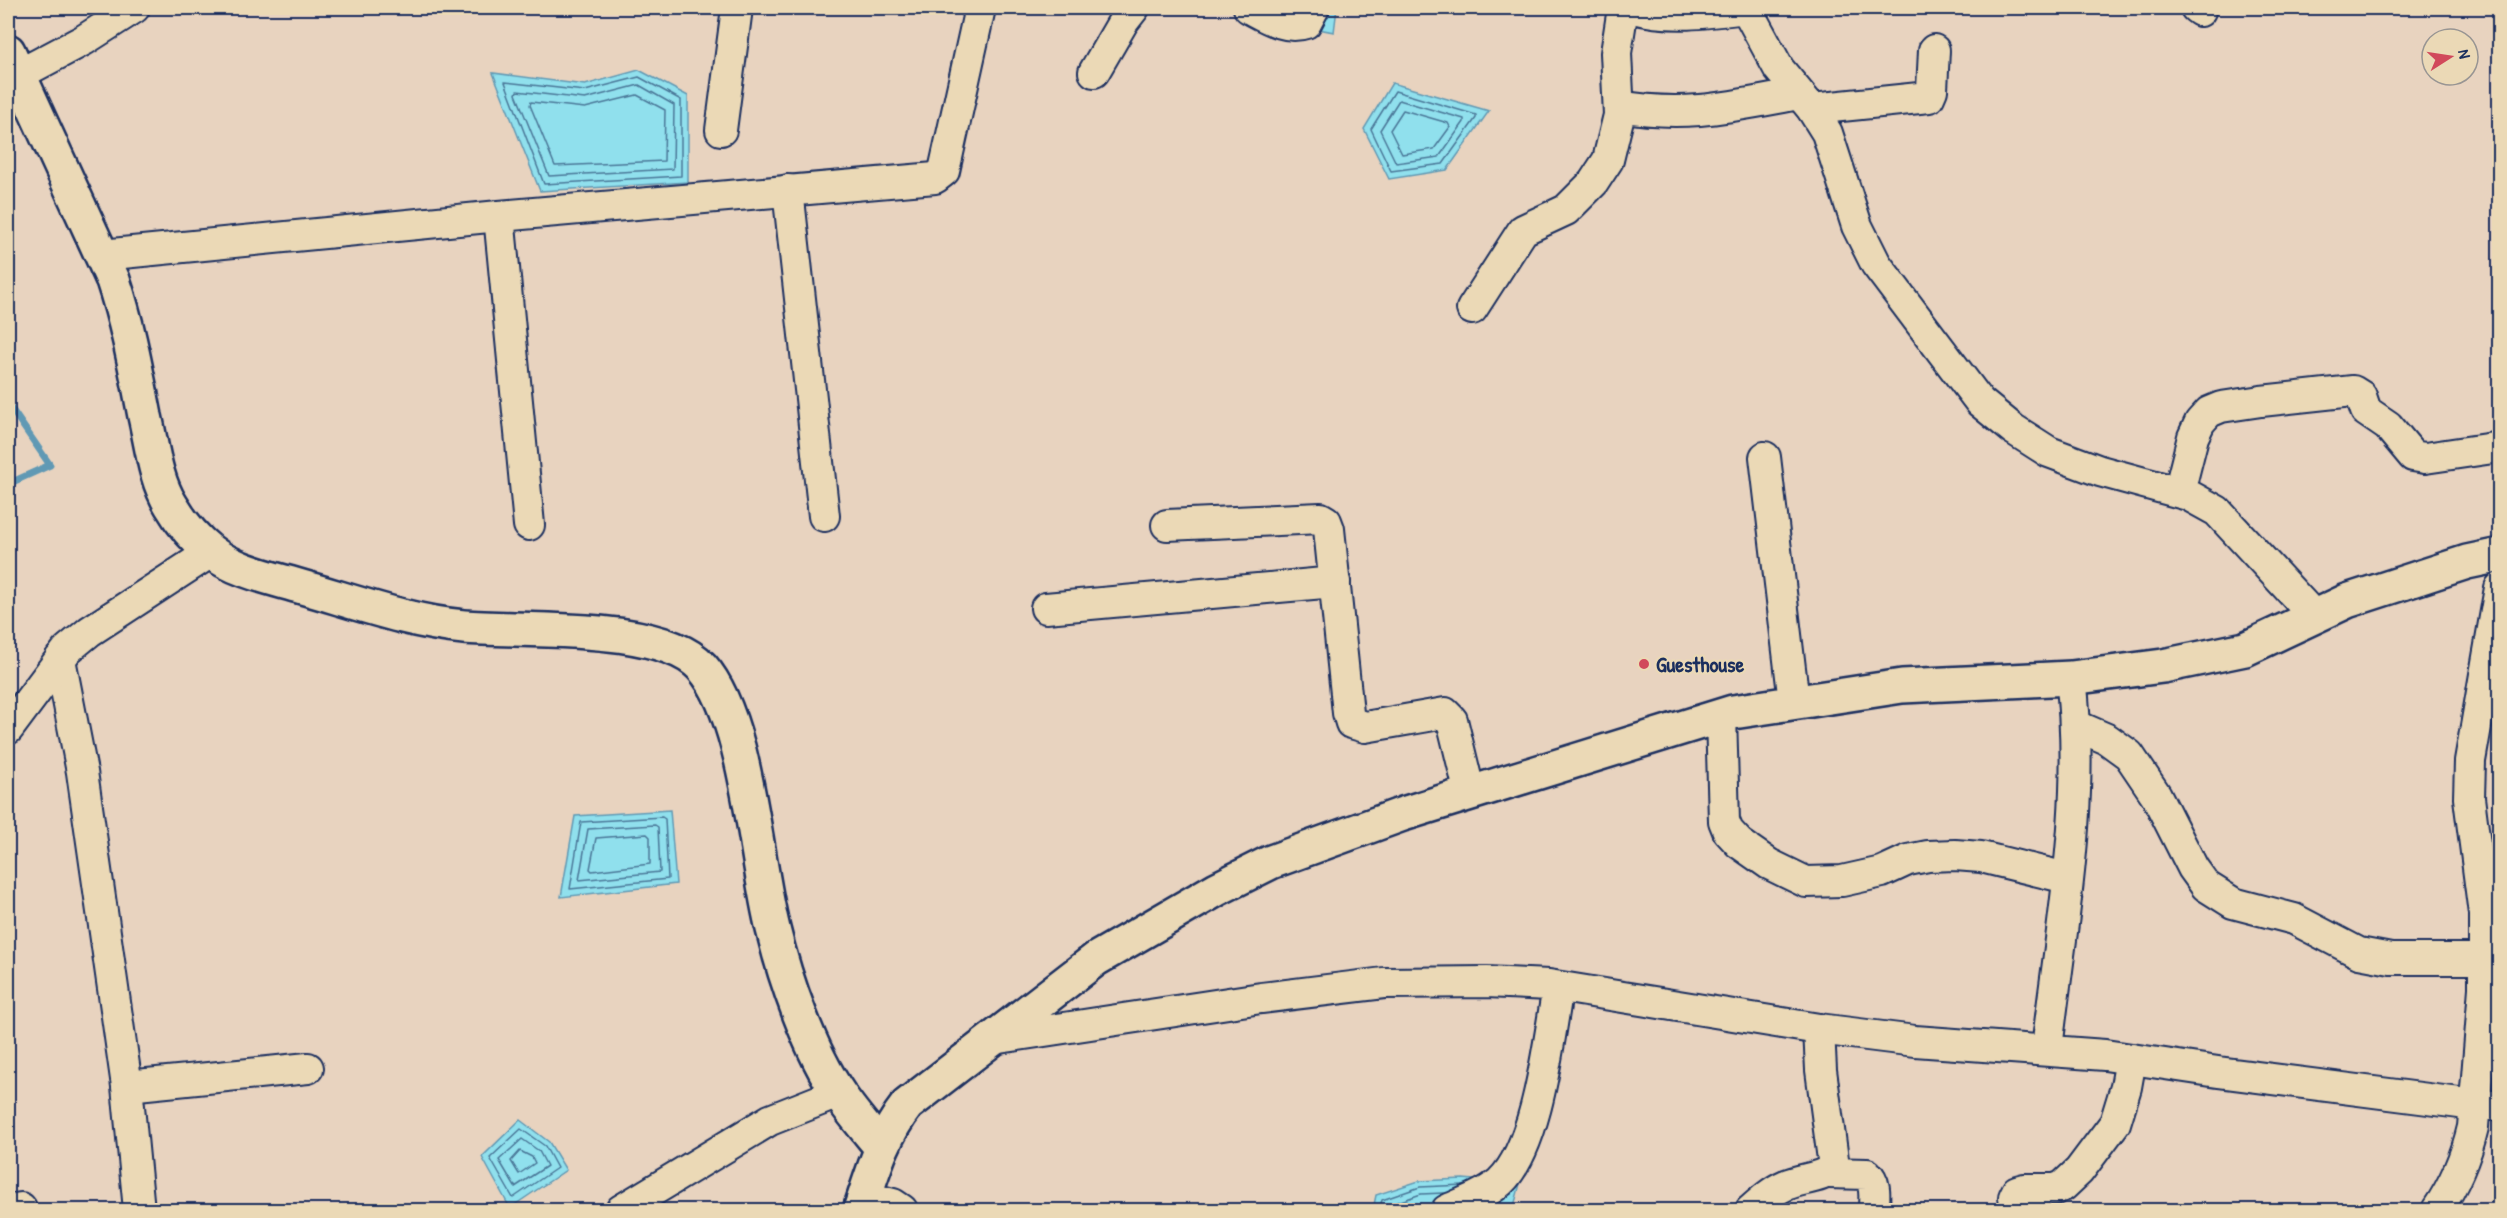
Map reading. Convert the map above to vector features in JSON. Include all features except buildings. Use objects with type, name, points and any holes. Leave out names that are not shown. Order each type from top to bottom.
[{"type":"main road","points":[[13,63],[102,255],[125,316],[157,472],[169,502],[184,525],[211,552],[242,569],[401,616],[462,627],[612,633],[677,649],[699,664],[716,685],[732,729],[743,772],[772,929],[790,985],[809,1036],[838,1093],[881,1147]]},
{"type":"main road","points":[[862,1204],[881,1147],[893,1123],[908,1105],[1096,958],[1217,889],[1270,862],[1403,814],[1721,715],[1902,686],[2071,678],[2163,666],[2245,649],[2348,601],[2467,562],[2499,555]]},
{"type":"street","points":[[13,63],[84,40],[134,8]]},
{"type":"street","points":[[721,130],[737,8]]},
{"type":"street","points":[[102,255],[499,216],[935,178],[944,171],[980,8]]},
{"type":"street","points":[[1094,72],[1123,22],[1134,8]]},
{"type":"street","points":[[1249,8],[1295,27],[1306,23],[1314,8]]},
{"type":"street","points":[[1472,309],[1523,230],[1566,210],[1593,183],[1608,160],[1617,126],[1619,106],[1616,53],[1623,8]]},
{"type":"street","points":[[1634,8],[1677,15],[1745,8],[1779,69],[1827,133],[1857,226],[1876,264],[1980,402],[2013,429],[2049,452],[2100,471],[2179,492],[2217,511],[2315,616]]},
{"type":"street","points":[[1619,106],[1676,112],[1805,101],[1929,97],[1932,90],[1934,50]]},
{"type":"street","points":[[788,190],[824,516]]},
{"type":"street","points":[[499,216],[529,525]]},
{"type":"street","points":[[2179,492],[2193,437],[2200,422],[2209,412],[2221,407],[2261,401],[2353,391],[2361,396],[2366,411],[2388,426],[2413,456],[2425,458],[2499,447]]},
{"type":"street","points":[[1765,457],[1794,702]]},
{"type":"street","points":[[1167,525],[1321,518],[1326,521],[1329,529],[1348,713],[1352,723],[1365,726],[1445,713],[1452,720],[1470,794]]},
{"type":"street","points":[[8,729],[67,650],[90,631],[211,552]]},
{"type":"street","points":[[1046,608],[1335,582]]},
{"type":"street","points":[[2437,1210],[2450,1190],[2468,1147],[2473,1127],[2487,1105],[2484,914],[2489,871],[2469,798],[2470,761],[2499,588]]},
{"type":"street","points":[[60,658],[82,772],[128,1086],[139,1210]]},
{"type":"street","points":[[2046,1049],[2074,823],[2077,726],[2071,678]]},
{"type":"street","points":[[1721,715],[1724,821],[1728,831],[1739,843],[1786,874],[1806,882],[1842,881],[1882,872],[1908,860],[1928,856],[1955,855],[1981,857],[2067,878]]},
{"type":"street","points":[[2077,726],[2107,739],[2129,755],[2156,795],[2193,868],[2206,886],[2233,903],[2294,919],[2359,953],[2391,959],[2484,959]]},
{"type":"street","points":[[992,1039],[1249,1000],[1384,984],[1487,982],[1558,987],[1819,1029],[1915,1041],[2046,1049],[2487,1105]]},
{"type":"street","points":[[1448,1210],[1491,1190],[1502,1180],[1516,1158],[1537,1107],[1558,987]]},
{"type":"street","points":[[1819,1029],[1821,1070],[1834,1167],[1828,1173]]},
{"type":"street","points":[[2016,1210],[2014,1197],[2017,1191],[2055,1189],[2063,1186],[2098,1148],[2115,1123],[2126,1087],[2131,1059]]},
{"type":"street","points":[[128,1086],[308,1068]]},
{"type":"street","points":[[621,1210],[770,1120],[838,1093]]},
{"type":"street","points":[[1751,1210],[1764,1198],[1786,1185],[1828,1173],[1867,1174],[1873,1179],[1874,1210]]},
{"type":"street","points":[[862,1204],[893,1204],[902,1210]]},
{"type":"water","points":[[1264,8],[1337,8],[1334,32],[1288,23]]},
{"type":"water","points":[[639,70],[688,96],[688,182],[540,191],[493,73],[585,85]]},
{"type":"water","points":[[1392,83],[1489,111],[1447,170],[1389,179],[1364,129]]},
{"type":"water","points":[[670,810],[676,884],[561,897],[575,816]]},
{"type":"water","points":[[520,1120],[549,1142],[566,1170],[510,1208],[482,1157]]},
{"type":"water","points":[[1463,1179],[1520,1184],[1513,1210],[1373,1210],[1376,1195],[1419,1181]]},
{"type":"waterway","points":[[8,404],[50,465],[8,484]]},
{"type":"place","name":"Guesthouse","points":[[1644,664]]}]
